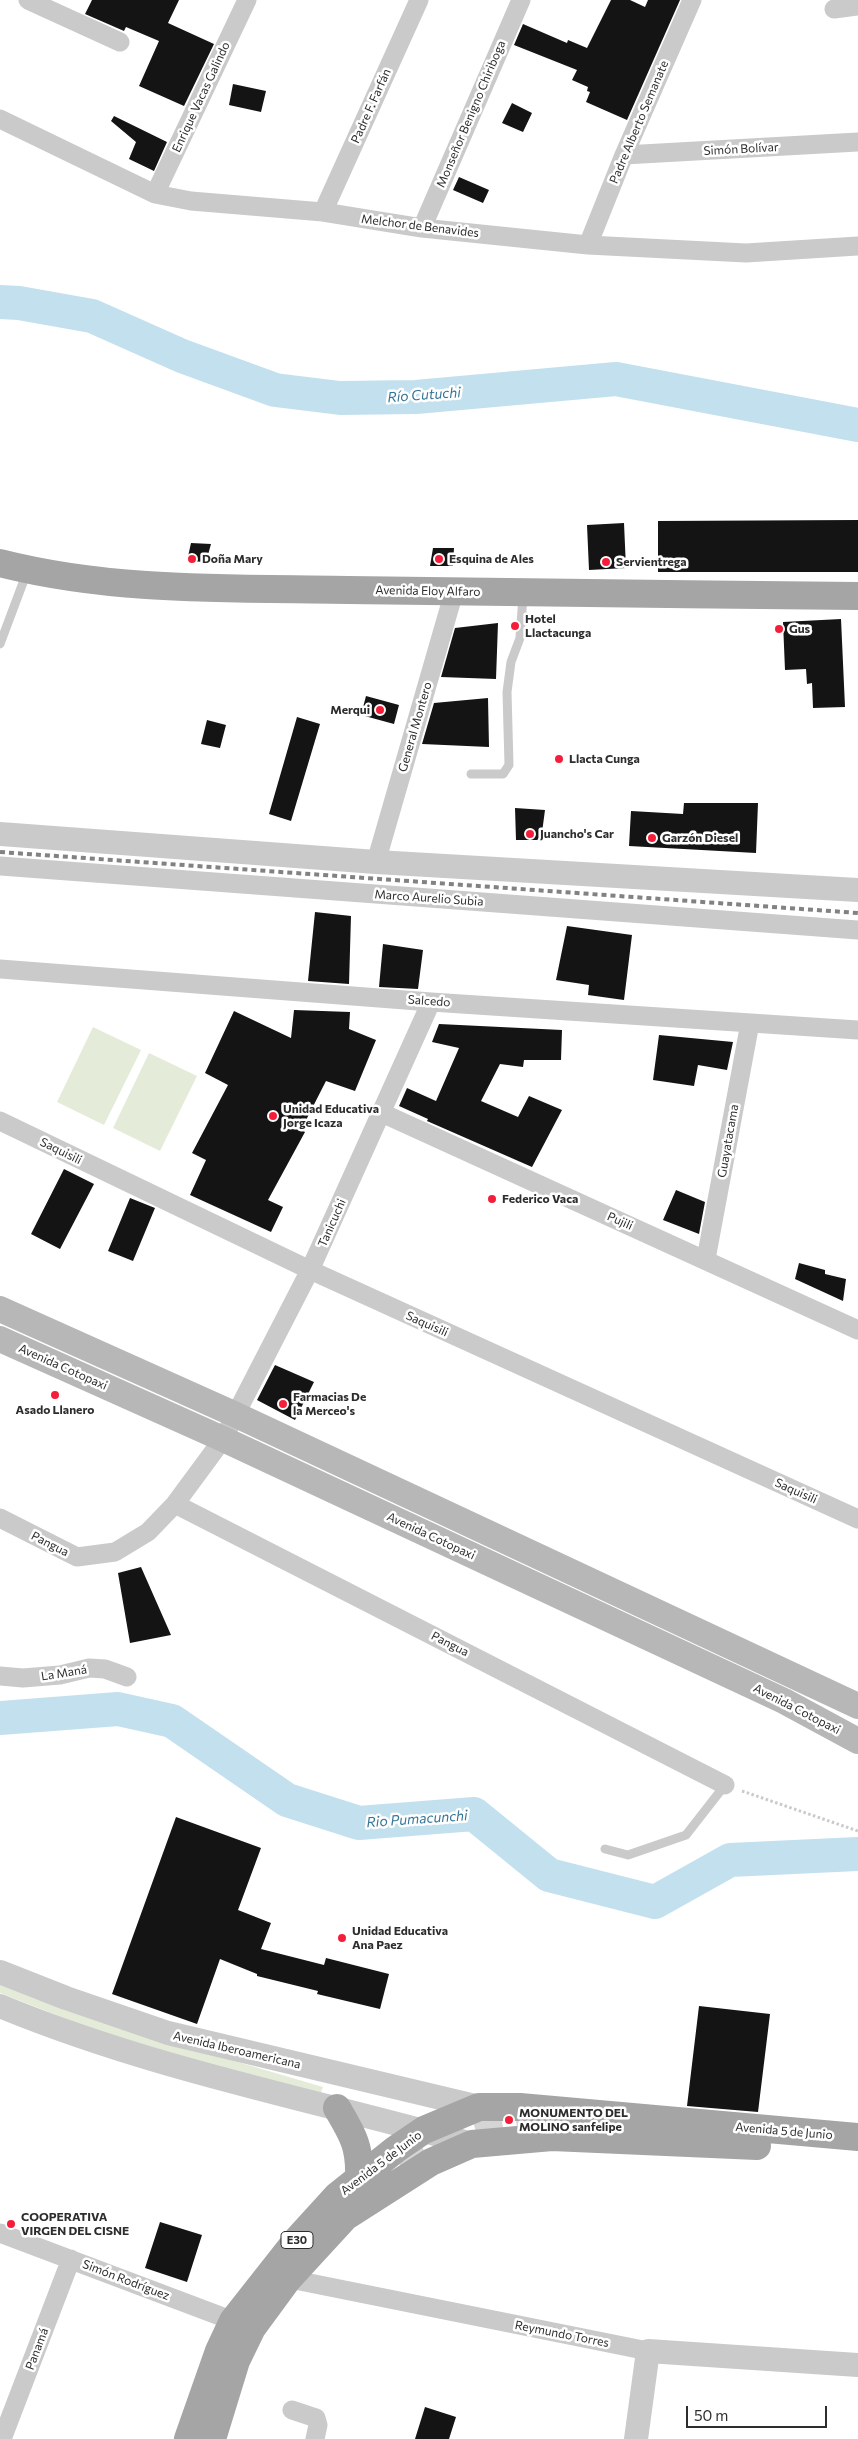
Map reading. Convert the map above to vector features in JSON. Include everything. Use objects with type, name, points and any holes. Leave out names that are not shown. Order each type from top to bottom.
[{"type":"main road","name":"Avenida Eloy Alfaro","points":[[0,563],[69,578],[147,586],[523,593],[858,596]]},
{"type":"main road","points":[[0,1309],[234,1414],[858,1706]]},
{"type":"main road","name":"Avenida Cotopaxi","points":[[0,1339],[223,1439],[784,1701],[858,1741]]},
{"type":"main road","name":"Avenida 5 de Junio","points":[[188,2439],[219,2351],[243,2325],[337,2196],[359,2176],[424,2130],[479,2107],[520,2107],[720,2125],[773,2139],[858,2153]]},
{"type":"main road","points":[[337,2108],[354,2138],[360,2155],[359,2176]]},
{"type":"main road","points":[[532,2119],[575,2120],[690,2131],[720,2125]]},
{"type":"main road","name":"Avenida 5 de Junio","points":[[279,2277],[345,2217],[432,2162],[472,2144],[552,2136],[773,2139],[858,2137]]},
{"type":"main road","name":"Avenida 5 de Junio","points":[[212,2439],[236,2361],[243,2325]]},
{"type":"street","points":[[28,0],[68,8],[120,42]]},
{"type":"street","name":"Enrique Vacas Galindo","points":[[154,194],[246,0]]},
{"type":"street","name":"Padre F. Farfán","points":[[323,212],[419,0]]},
{"type":"street","name":"Monseñor Benigno Chiriboga","points":[[422,228],[521,0]]},
{"type":"street","name":"Padre Alberto Semanate","points":[[588,245],[624,155],[692,0]]},
{"type":"street","points":[[834,10],[858,6]]},
{"type":"street","name":"Melchor de Benavides","points":[[0,119],[154,194],[191,201],[323,212],[422,228],[588,245],[746,253],[858,246]]},
{"type":"street","name":"Simón Bolívar","points":[[624,155],[858,142]]},
{"type":"street","name":"General Montero","points":[[376,862],[454,592]]},
{"type":"street","points":[[0,834],[376,862],[858,890]]},
{"type":"street","name":"Marco Aurelio Subia","points":[[0,866],[858,930]]},
{"type":"street","name":"Salcedo","points":[[0,969],[431,1002],[858,1030]]},
{"type":"street","name":"Tanicuchi","points":[[223,1439],[234,1414],[310,1270],[431,1002]]},
{"type":"street","name":"Guayatacama","points":[[706,1260],[750,1023]]},
{"type":"street","name":"Pujili","points":[[382,1113],[858,1330]]},
{"type":"street","name":"Saquisili","points":[[0,1121],[310,1270],[858,1519]]},
{"type":"street","name":"Pangua","points":[[0,1518],[77,1557],[115,1552],[148,1532],[175,1504],[223,1439]]},
{"type":"street","name":"Pangua","points":[[175,1504],[725,1785]]},
{"type":"street","name":"La Maná","points":[[0,1676],[22,1678],[60,1675],[89,1668],[105,1669],[127,1677]]},
{"type":"street","name":"Avenida Iberoamericana","points":[[0,1972],[66,1998],[168,2034],[479,2107]]},
{"type":"street","points":[[0,2006],[53,2028],[152,2060],[472,2144]]},
{"type":"street","name":"Simón Rodríguez","points":[[0,2233],[243,2325]]},
{"type":"street","name":"Panamá","points":[[2,2439],[71,2259]]},
{"type":"street","name":"Reymundo Torres","points":[[279,2277],[648,2351],[858,2365]]},
{"type":"street","points":[[636,2439],[648,2351]]},
{"type":"street","points":[[292,2410],[316,2418],[318,2425],[315,2439]]},
{"type":"lane","points":[[0,644],[28,570]]},
{"type":"lane","points":[[471,774],[503,774],[509,765],[507,692],[511,662],[520,638],[523,593]]},
{"type":"lane","points":[[605,1850],[628,1854],[686,1835],[725,1785]]},
{"type":"path","points":[[725,1785],[858,1831]]},
{"type":"green space","points":[[93,1027],[141,1050],[104,1125],[57,1102]]},
{"type":"green space","points":[[149,1053],[197,1076],[160,1151],[113,1128]]},
{"type":"green space","points":[[0,1981],[119,2027],[323,2087],[319,2098],[115,2038],[0,1993]]},
{"type":"building","points":[[92,0],[179,0],[168,23],[214,44],[184,106],[139,86],[159,41],[126,27],[124,31],[85,14]]},
{"type":"building","points":[[611,0],[630,0],[645,7],[648,0],[680,0],[627,120],[586,102],[590,92],[587,91],[588,87],[572,80],[577,70],[514,45],[523,24],[567,43],[568,40],[587,48]]},
{"type":"building","points":[[233,84],[266,91],[261,112],[229,105]]},
{"type":"building","points":[[512,103],[532,113],[523,132],[502,123]]},
{"type":"building","points":[[114,116],[167,142],[154,171],[129,159],[136,142],[111,121]]},
{"type":"building","points":[[459,177],[489,190],[483,203],[453,190]]},
{"type":"building","points":[[858,520],[858,572],[658,572],[658,521]]},
{"type":"building","points":[[624,523],[626,568],[589,570],[587,525]]},
{"type":"building","points":[[191,543],[211,544],[206,562],[187,561]]},
{"type":"building","points":[[433,548],[454,548],[453,566],[430,566]]},
{"type":"building","points":[[841,619],[845,707],[813,708],[812,683],[807,684],[806,669],[785,670],[783,622]]},
{"type":"building","points":[[498,623],[496,679],[441,677],[455,628]]},
{"type":"building","name":"Merqui","points":[[366,696],[399,705],[394,724],[361,715]]},
{"type":"building","points":[[488,698],[489,747],[422,744],[434,703]]},
{"type":"building","points":[[297,717],[320,724],[291,821],[269,814]]},
{"type":"building","points":[[207,720],[226,725],[220,748],[201,744]]},
{"type":"building","points":[[684,803],[758,803],[756,853],[629,846],[631,811],[683,814]]},
{"type":"building","points":[[515,808],[545,810],[541,840],[516,840]]},
{"type":"building","points":[[315,912],[351,916],[349,984],[308,981]]},
{"type":"building","points":[[567,926],[632,935],[624,1000],[588,995],[589,985],[556,980]]},
{"type":"building","points":[[383,944],[423,950],[418,989],[379,987]]},
{"type":"building","points":[[294,1010],[350,1012],[349,1029],[376,1040],[355,1091],[326,1081],[301,1130],[305,1132],[268,1200],[283,1207],[271,1232],[190,1195],[206,1160],[192,1153],[228,1085],[205,1073],[234,1011],[291,1038]]},
{"type":"building","points":[[439,1024],[562,1030],[561,1060],[524,1060],[523,1067],[500,1064],[481,1101],[518,1117],[529,1096],[562,1110],[532,1167],[427,1121],[428,1119],[399,1106],[407,1088],[436,1101],[459,1048],[432,1042]]},
{"type":"building","points":[[659,1035],[733,1042],[727,1070],[698,1065],[694,1086],[653,1080]]},
{"type":"building","points":[[64,1169],[94,1184],[60,1249],[31,1234]]},
{"type":"building","points":[[676,1190],[705,1202],[699,1234],[663,1220]]},
{"type":"building","points":[[130,1198],[155,1208],[133,1261],[108,1251]]},
{"type":"building","points":[[799,1263],[825,1270],[825,1274],[846,1279],[843,1301],[795,1279]]},
{"type":"building","points":[[275,1365],[314,1382],[295,1420],[257,1400]]},
{"type":"building","points":[[141,1567],[171,1635],[130,1643],[118,1573]]},
{"type":"building","points":[[176,1817],[261,1848],[238,1910],[271,1923],[261,1949],[324,1965],[326,1958],[389,1974],[380,2009],[317,1994],[318,1991],[257,1976],[257,1974],[220,1959],[197,2024],[112,1994]]},
{"type":"building","points":[[699,2006],[770,2014],[758,2112],[687,2106]]},
{"type":"building","points":[[160,2222],[202,2235],[187,2282],[145,2268]]},
{"type":"building","points":[[425,2407],[456,2417],[449,2439],[415,2439]]},
{"type":"waterway","name":"Río Cutuchi","points":[[0,302],[19,303],[92,316],[182,356],[275,390],[340,398],[416,397],[616,379],[858,425]]},
{"type":"waterway","name":"Rio Pumacunchi","points":[[0,1718],[118,1709],[172,1721],[287,1800],[359,1823],[474,1814],[549,1875],[655,1902],[730,1860],[858,1854]]},
{"type":"tunnel","points":[[365,2188],[402,2162],[462,2132],[481,2126],[532,2119]]},
{"type":"railway","points":[[0,852],[858,913]]},
{"type":"place","name":"Doña Mary","points":[[192,559]]},
{"type":"place","name":"Esquina de Ales","points":[[439,559]]},
{"type":"place","name":"Servientrega","points":[[606,562]]},
{"type":"place","name":"Hotel Llactacunga","points":[[515,626]]},
{"type":"place","name":"Gus","points":[[779,629]]},
{"type":"place","name":"Merqui","points":[[380,710]]},
{"type":"place","name":"Llacta Cunga","points":[[559,759]]},
{"type":"place","name":"Juancho's Car","points":[[530,834]]},
{"type":"place","name":"Garzón Diesel","points":[[652,838]]},
{"type":"place","name":"Unidad Educativa Jorge Icaza","points":[[273,1116]]},
{"type":"place","name":"Federico Vaca","points":[[492,1199]]},
{"type":"place","name":"Asado Llanero","points":[[55,1395]]},
{"type":"place","name":"Farmacias De la Merceo's","points":[[283,1404]]},
{"type":"place","name":"Unidad Educativa Ana Paez","points":[[342,1938]]},
{"type":"place","name":"MONUMENTO DEL MOLINO sanfelipe","points":[[509,2120]]},
{"type":"place","name":"COOPERATIVA VIRGEN DEL CISNE","points":[[11,2224]]}]
